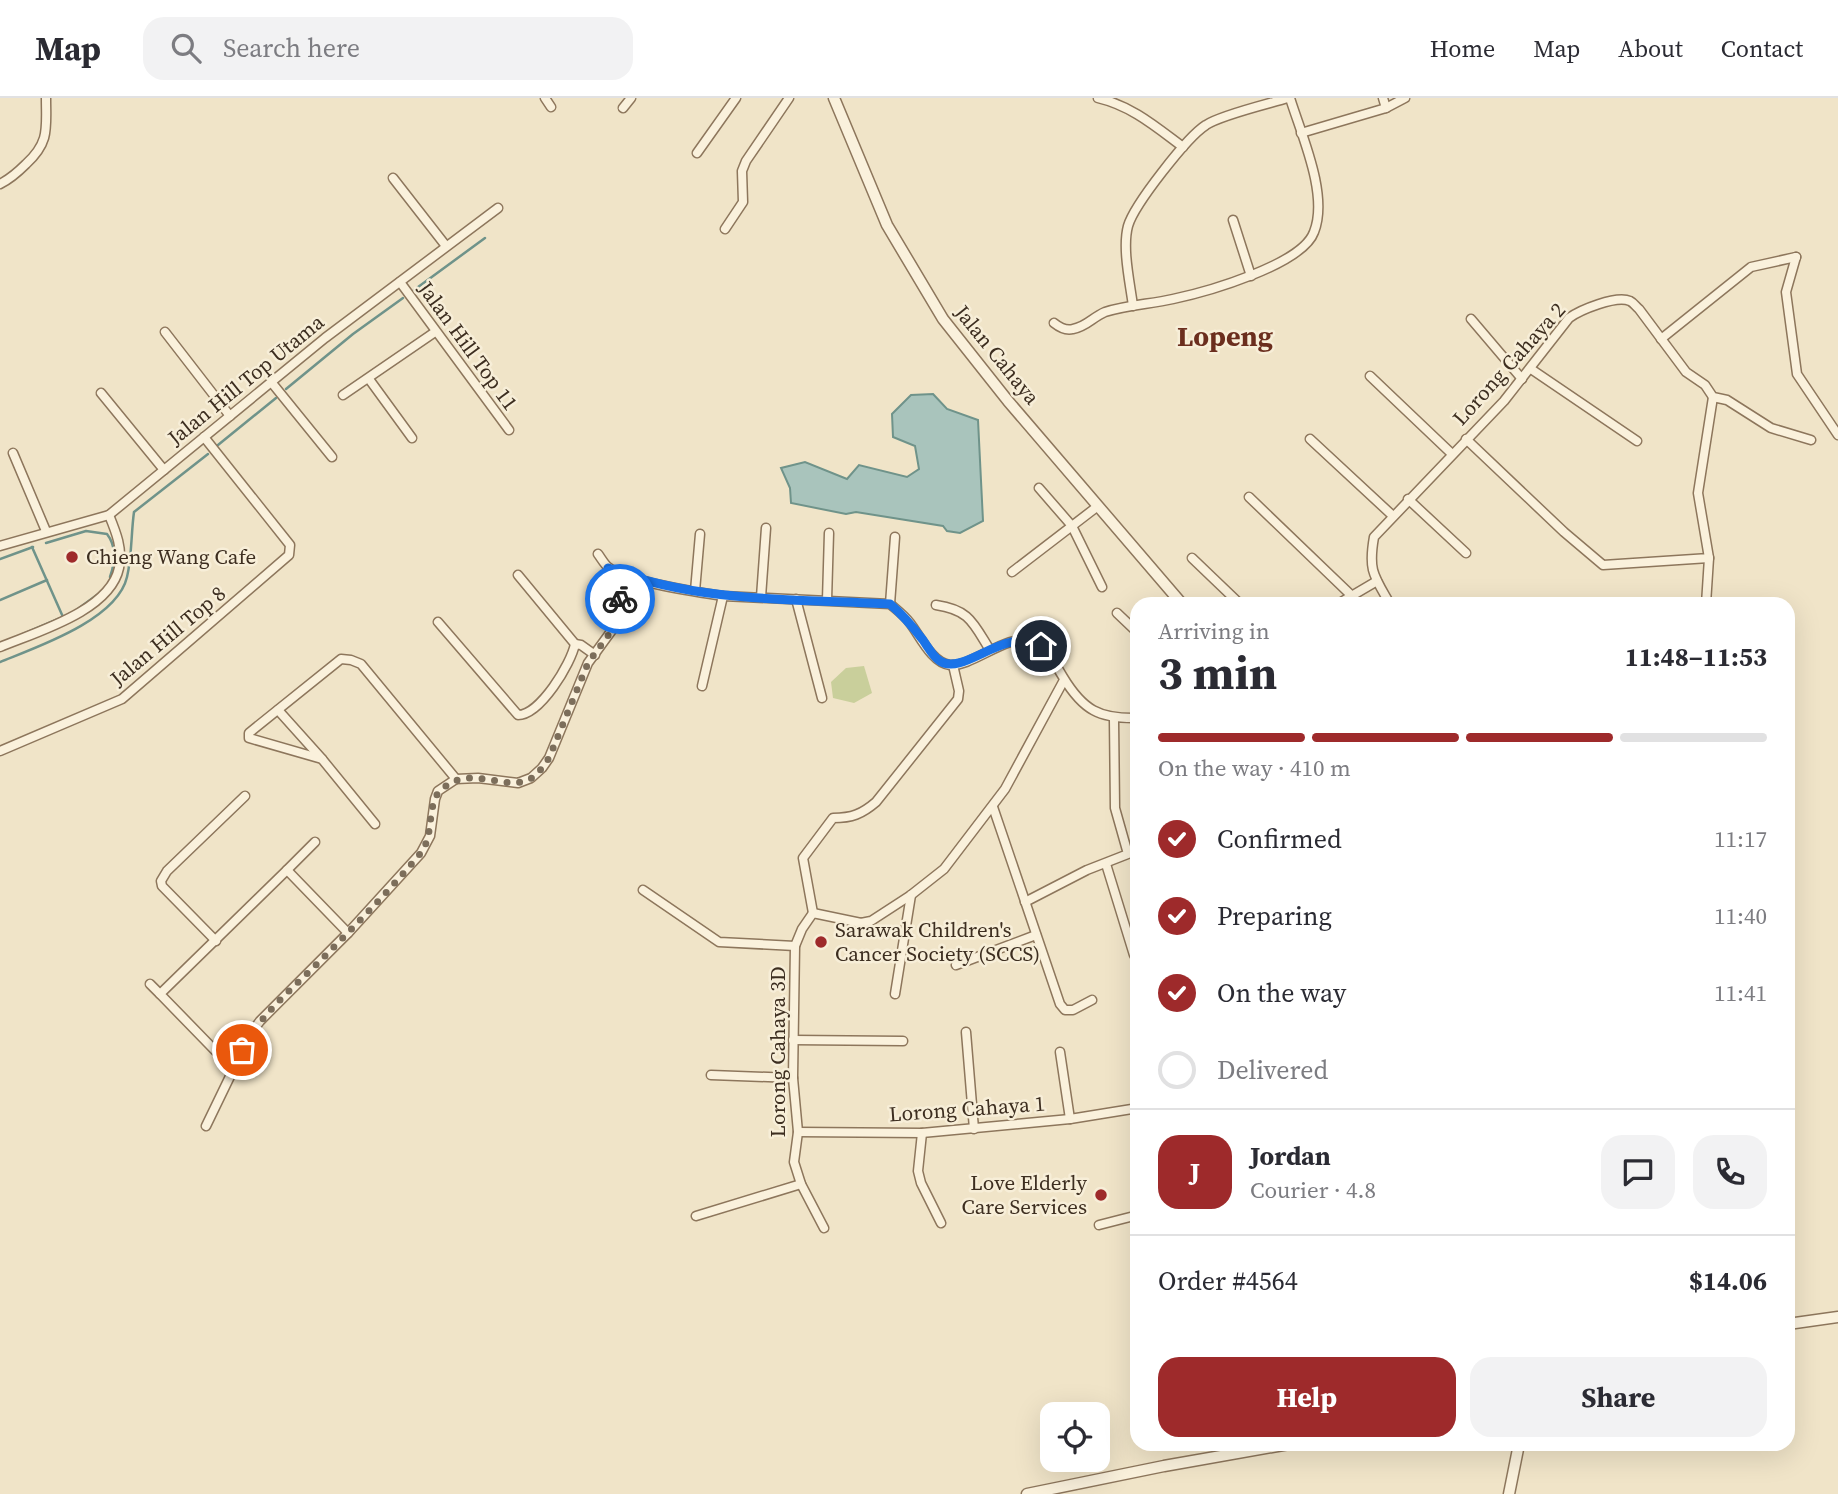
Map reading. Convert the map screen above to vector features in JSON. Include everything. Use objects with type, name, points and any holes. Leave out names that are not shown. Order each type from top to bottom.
[{"type":"street","points":[[0,184],[10,179],[41,148],[46,130],[46,98]]},
{"type":"street","points":[[545,98],[551,107]]},
{"type":"street","points":[[623,108],[631,98]]},
{"type":"street","points":[[697,153],[736,98]]},
{"type":"street","points":[[725,229],[743,202],[742,171],[746,161],[788,98]]},
{"type":"street","name":"Jalan Cahaya","points":[[834,98],[887,225],[927,296],[975,361],[1176,597]]},
{"type":"street","points":[[1098,98],[1118,102],[1145,118],[1183,147]]},
{"type":"street","points":[[1054,323],[1069,330],[1082,327],[1104,313],[1175,299],[1251,276],[1276,265],[1309,243],[1315,231],[1318,201],[1313,170],[1289,98],[1208,123],[1183,147],[1153,184],[1128,224],[1126,237],[1133,306]]},
{"type":"street","points":[[1384,98],[1386,108]]},
{"type":"street","points":[[1301,133],[1386,108],[1405,98]]},
{"type":"street","points":[[393,178],[446,246]]},
{"type":"street","name":"Jalan Hill Top Utama","points":[[0,546],[108,515],[325,338],[498,208]]},
{"type":"street","points":[[1233,220],[1251,276]]},
{"type":"street","points":[[1661,339],[1751,267],[1796,257],[1786,292],[1797,374],[1838,435]]},
{"type":"street","name":"Jalan Hill Top 11","points":[[400,282],[509,430]]},
{"type":"street","name":"Lorong Cahaya 2","points":[[1386,597],[1372,571],[1374,537],[1522,379],[1569,318],[1579,310],[1619,299],[1630,301],[1639,309],[1686,372],[1705,385],[1713,397],[1727,400],[1771,428],[1811,440]]},
{"type":"street","points":[[1471,319],[1522,379]]},
{"type":"street","points":[[165,332],[230,416]]},
{"type":"street","points":[[343,395],[435,332]]},
{"type":"street","points":[[1531,369],[1637,441]]},
{"type":"street","points":[[1370,376],[1452,454]]},
{"type":"street","points":[[369,379],[412,439]]},
{"type":"street","points":[[272,383],[332,457]]},
{"type":"street","points":[[101,393],[164,470]]},
{"type":"street","points":[[1706,597],[1709,558],[1698,493],[1713,397]]},
{"type":"street","name":"Jalan Hill Top 8","points":[[0,751],[122,699],[289,555],[290,545],[204,437]]},
{"type":"street","points":[[1310,439],[1393,516]]},
{"type":"street","points":[[1466,439],[1564,532],[1603,565],[1709,558]]},
{"type":"street","points":[[13,453],[46,531]]},
{"type":"street","points":[[1040,488],[1072,526],[1102,587]]},
{"type":"street","points":[[1249,497],[1352,596],[1377,581]]},
{"type":"street","points":[[1408,499],[1466,553]]},
{"type":"street","points":[[1012,572],[1098,506]]},
{"type":"street","points":[[0,647],[78,614],[103,595],[120,566],[120,549],[108,515]]},
{"type":"street","points":[[761,597],[766,528]]},
{"type":"street","points":[[827,600],[829,533]]},
{"type":"street","points":[[695,592],[700,534]]},
{"type":"street","points":[[890,604],[895,537]]},
{"type":"street","points":[[598,554],[608,568],[620,599]]},
{"type":"street","points":[[1192,558],[1233,597]]},
{"type":"street","points":[[608,568],[640,580],[723,596],[890,604],[909,622],[941,663],[953,665],[1018,639],[1031,640],[1041,646],[1052,659],[1064,680],[1089,709],[1114,719],[1130,718]]},
{"type":"street","points":[[518,575],[588,663]]},
{"type":"street","points":[[206,1126],[232,1068],[260,1021],[348,933],[421,853],[430,836],[438,791],[456,779],[478,778],[518,783],[531,778],[549,758],[588,663],[615,626],[624,591],[640,580]]},
{"type":"street","points":[[702,686],[723,596]]},
{"type":"street","points":[[796,599],[822,698]]},
{"type":"street","points":[[936,605],[956,608],[969,617],[990,650]]},
{"type":"street","points":[[1117,613],[1130,625]]},
{"type":"street","points":[[438,622],[519,715],[534,710],[557,681],[574,648],[581,645],[595,655]]},
{"type":"street","points":[[322,758],[249,738],[249,733],[341,659],[351,660],[360,664],[456,779]]},
{"type":"street","points":[[953,665],[959,691],[958,699],[876,802],[863,813],[850,818],[833,818],[806,853],[803,864],[813,913],[861,923],[871,920],[911,895],[944,869],[993,807],[1064,680]]},
{"type":"street","points":[[278,710],[322,758],[375,824]]},
{"type":"street","points":[[1114,719],[1115,808],[1130,846]]},
{"type":"street","points":[[216,941],[162,886],[161,881],[166,871],[246,796]]},
{"type":"street","points":[[993,807],[1059,1004],[1065,1010],[1073,1010],[1092,1000]]},
{"type":"street","points":[[160,994],[315,842]]},
{"type":"street","points":[[1025,902],[1087,870],[1130,854]]},
{"type":"street","points":[[1106,864],[1130,942]]},
{"type":"street","points":[[287,870],[348,933]]},
{"type":"street","points":[[643,890],[719,942],[796,946]]},
{"type":"street","points":[[895,994],[911,895]]},
{"type":"street","name":"Lorong Cahaya 3D","points":[[813,913],[802,929],[796,946],[793,1077],[797,1132],[794,1161],[801,1184],[824,1228]]},
{"type":"street","points":[[956,965],[1035,935]]},
{"type":"street","points":[[150,984],[232,1068]]},
{"type":"street","points":[[966,1032],[974,1129]]},
{"type":"street","points":[[793,1040],[903,1041]]},
{"type":"street","points":[[1060,1052],[1070,1119]]},
{"type":"street","points":[[711,1075],[793,1077]]},
{"type":"street","name":"Lorong Cahaya 1","points":[[797,1132],[922,1133],[1070,1119],[1130,1109]]},
{"type":"street","points":[[922,1133],[918,1171],[921,1183],[941,1223]]},
{"type":"street","points":[[696,1216],[801,1184]]},
{"type":"street","points":[[1099,1225],[1130,1218]]},
{"type":"street","points":[[1795,1323],[1838,1317]]},
{"type":"street","points":[[1027,1494],[1249,1451]]},
{"type":"street","points":[[1509,1494],[1517,1451]]},
{"type":"green space","points":[[864,666],[872,693],[854,703],[833,698],[831,682],[846,668]]},
{"type":"water","points":[[933,394],[947,409],[978,420],[983,521],[960,533],[947,531],[943,526],[856,512],[846,514],[791,503],[790,488],[781,468],[805,462],[847,479],[859,465],[907,477],[919,469],[915,446],[893,437],[892,414],[911,395]]},
{"type":"waterway","points":[[414,290],[485,238]]},
{"type":"waterway","points":[[286,389],[353,334],[403,298]]},
{"type":"waterway","points":[[218,445],[276,398]]},
{"type":"waterway","points":[[0,662],[74,630],[108,606],[120,592],[127,577],[134,512],[208,454]]},
{"type":"waterway","points":[[46,543],[86,531],[107,534],[114,555],[110,577]]},
{"type":"waterway","points":[[23,634],[63,617],[32,547]]},
{"type":"waterway","points":[[0,559],[33,547]]},
{"type":"waterway","points":[[0,600],[47,580]]},
{"type":"waterway","points":[[75,611],[101,592]]},
{"type":"way so far","points":[[242,1050],[260,1021],[348,933],[421,853],[430,836],[438,791],[456,779],[478,778],[518,783],[531,778],[542,768],[549,758],[588,663],[615,626],[620,599]]},
{"type":"place","name":"Chieng Wang Cafe","points":[[72,557]]},
{"type":"place","name":"Sarawak Children's Cancer Society (SCCS)","points":[[821,942]]},
{"type":"place","name":"Love Elderly Care Services","points":[[1101,1195]]},
{"type":"district","name":"Lopeng","points":[[1225,336]]},
{"type":"route","points":[[620,599],[608,568],[640,580],[723,596],[890,604],[909,622],[941,663],[953,665],[1018,639],[1031,640],[1041,646]]}]
